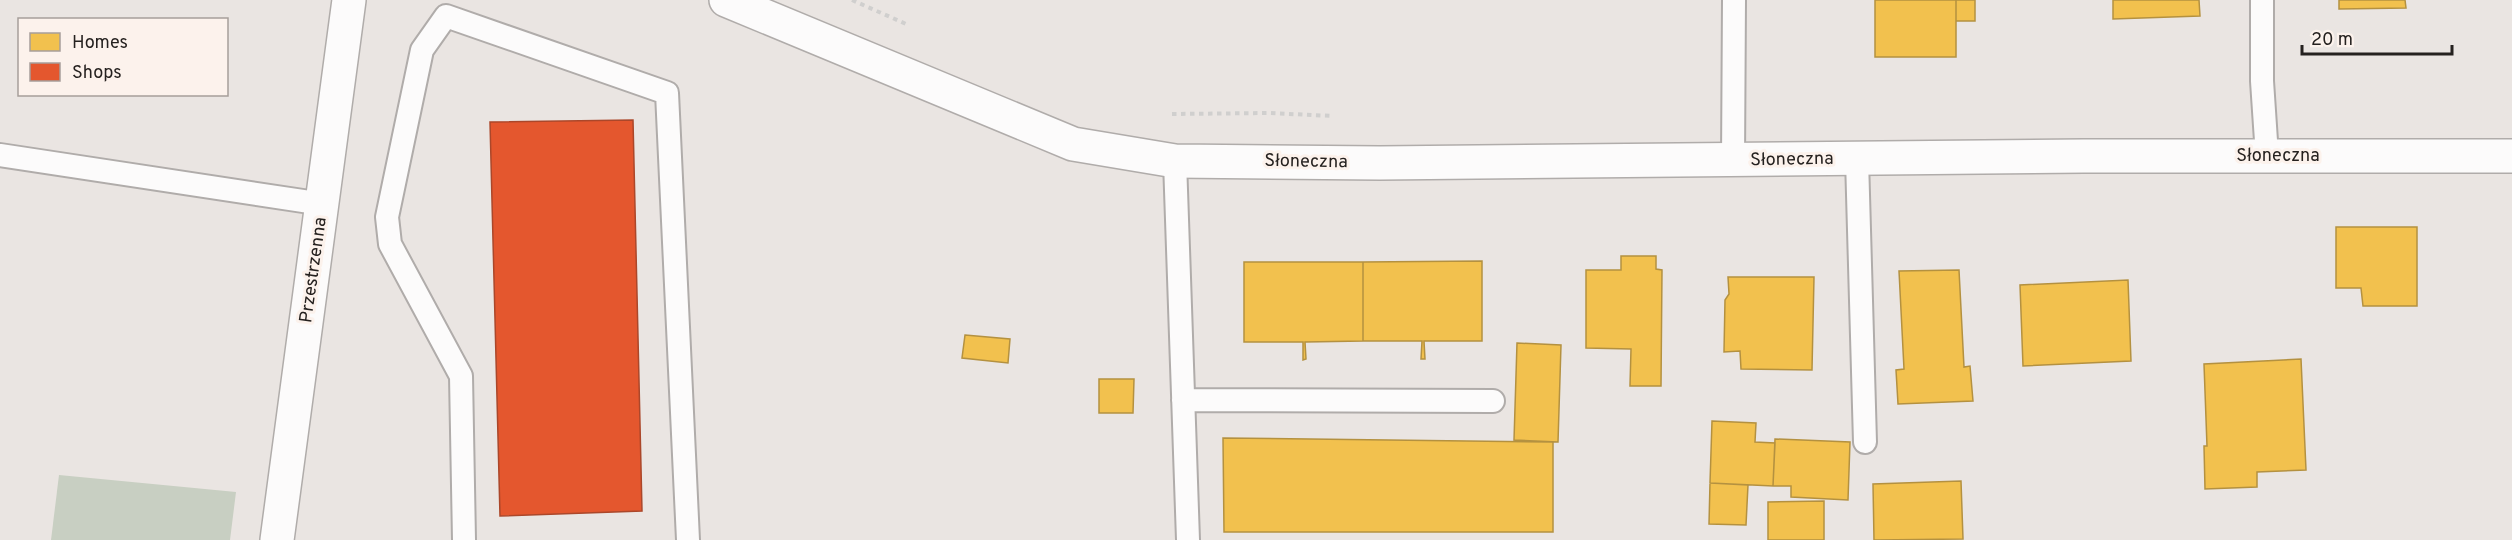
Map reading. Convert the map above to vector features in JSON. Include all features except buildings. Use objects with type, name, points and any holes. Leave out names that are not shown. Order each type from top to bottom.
[{"type":"street","name":"Przestrzenna","points":[[277,540],[350,0]]},
{"type":"street","name":"Słoneczna","points":[[726,0],[1073,144],[1176,161],[1380,163],[2512,156]]},
{"type":"lane","points":[[1733,161],[1734,0]]},
{"type":"lane","points":[[2262,0],[2262,81],[2267,156]]},
{"type":"lane","points":[[464,540],[460,376],[390,244],[387,217],[422,50],[446,16],[667,93],[688,540]]},
{"type":"lane","points":[[0,155],[323,204]]},
{"type":"lane","points":[[1857,159],[1865,442]]},
{"type":"lane","points":[[1176,161],[1188,540]]},
{"type":"lane","points":[[1183,400],[1493,401]]},
{"type":"path","points":[[852,0],[914,28]]},
{"type":"path","points":[[1169,114],[1269,113],[1332,116],[1344,119]]},
{"type":"shaded area","points":[[59,475],[236,492],[230,540],[51,540]]}]
